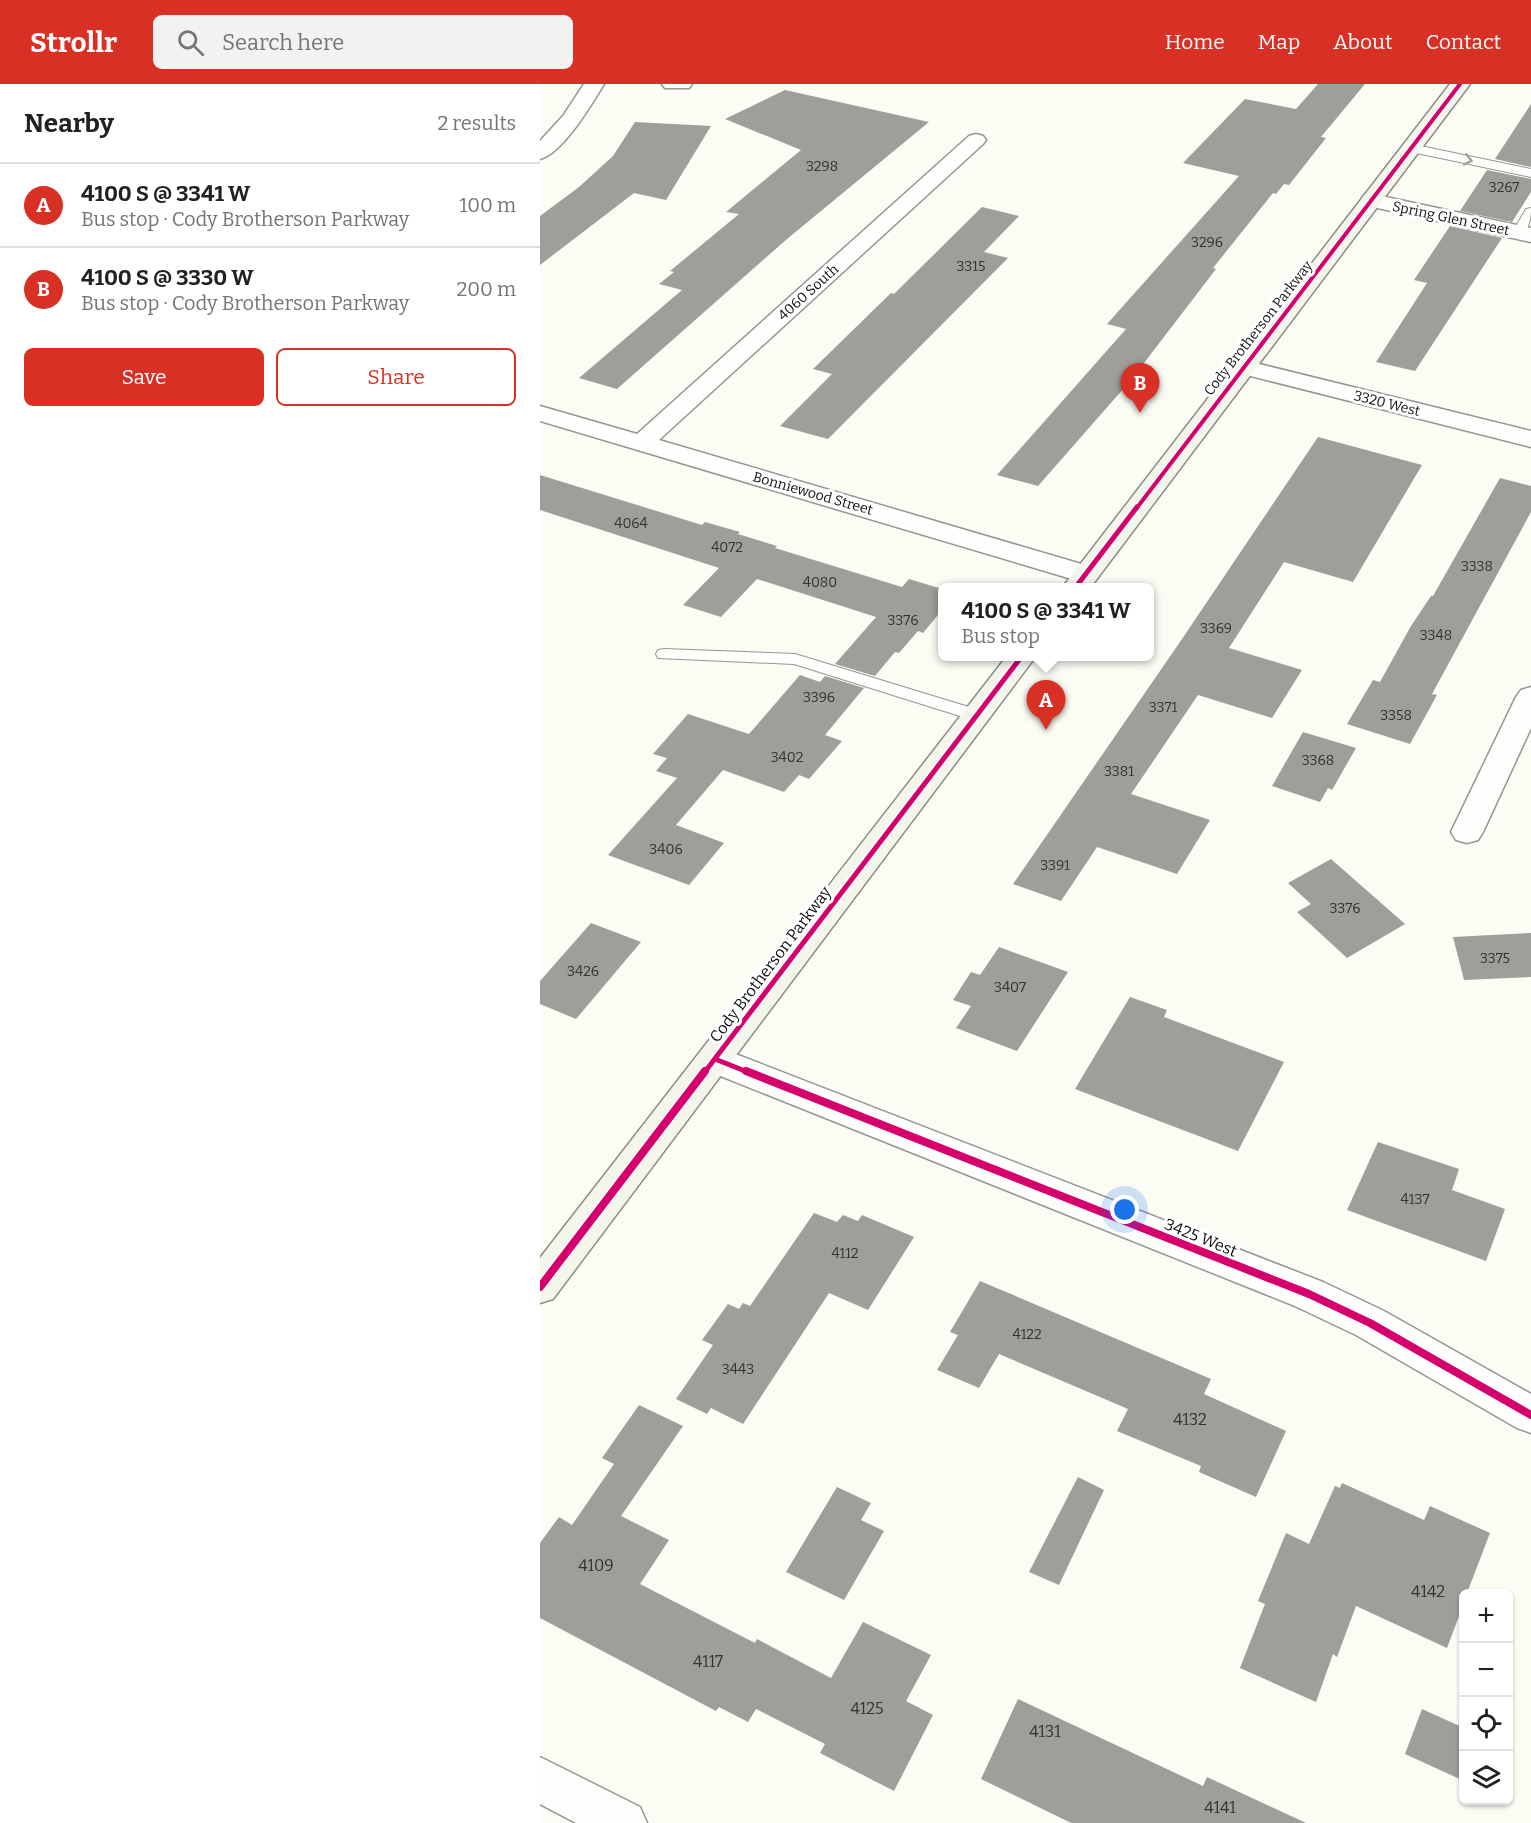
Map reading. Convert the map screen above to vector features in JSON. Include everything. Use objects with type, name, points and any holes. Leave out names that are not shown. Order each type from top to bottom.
[{"type":"main road","name":"Cody Brotherson Parkway","points":[[1080,581],[1460,84]]},
{"type":"main road","name":"Cody Brotherson Parkway","points":[[540,1287],[1019,661]]},
{"type":"street","points":[[540,153],[571,120],[594,84]]},
{"type":"street","points":[[672,84],[682,84]]},
{"type":"street","name":"4060 South","points":[[641,443],[976,141]]},
{"type":"street","name":"Spring Glen Street","points":[[1372,200],[1524,234]]},
{"type":"street","name":"3320 West","points":[[1244,367],[1531,439]]},
{"type":"street","name":"Bonniewood Street","points":[[540,413],[1080,581]]},
{"type":"street","points":[[1467,832],[1531,697]]},
{"type":"street","name":"3425 West","points":[[715,1059],[1309,1294],[1370,1323],[1531,1415]]},
{"type":"street","points":[[540,1780],[624,1823]]},
{"type":"lane","points":[[1411,148],[1531,173]]},
{"type":"lane","points":[[1524,234],[1531,212]]},
{"type":"lane","points":[[664,654],[795,659],[976,715]]},
{"type":"building","points":[[1318,84],[1365,84],[1321,137],[1326,138],[1289,185],[1284,184],[1276,194],[1273,193],[1213,268],[1216,269],[1131,380],[1038,486],[997,475],[1126,329],[1107,324],[1239,176],[1183,163],[1245,99],[1296,109]]},
{"type":"building","points":[[785,90],[929,122],[787,239],[617,389],[579,378],[682,290],[659,284],[674,272],[670,271],[739,214],[726,212],[801,150],[725,119]]},
{"type":"building","points":[[1531,104],[1531,167],[1495,159]]},
{"type":"building","points":[[635,122],[711,126],[666,200],[634,193],[540,265],[540,216],[579,187],[613,156]]},
{"type":"building","points":[[1487,170],[1531,179],[1531,192],[1512,222],[1460,211]]},
{"type":"building","points":[[982,207],[1019,216],[984,252],[1008,258],[828,439],[780,426],[832,374],[813,369],[891,293],[894,294]]},
{"type":"building","points":[[1450,226],[1502,238],[1415,371],[1376,362],[1427,283],[1414,280]]},
{"type":"building","points":[[1318,437],[1422,465],[1353,582],[1284,562],[1229,648],[1302,670],[1272,718],[1198,695],[1131,794],[1210,820],[1177,874],[1097,847],[1061,901],[1013,884],[1180,642]]},
{"type":"building","points":[[540,475],[702,525],[705,522],[740,532],[738,534],[777,546],[775,548],[902,587],[909,579],[938,588],[938,615],[923,633],[918,631],[899,653],[895,652],[875,676],[835,664],[876,617],[757,579],[721,617],[683,605],[719,568],[540,510]]},
{"type":"building","points":[[1500,478],[1531,486],[1531,512],[1432,694],[1437,695],[1410,744],[1347,724],[1373,680],[1380,682],[1411,626],[1433,596]]},
{"type":"building","points":[[800,675],[820,682],[825,676],[864,688],[825,735],[842,741],[809,779],[799,775],[784,792],[723,770],[676,825],[724,843],[689,885],[608,855],[677,778],[656,771],[667,758],[653,754],[688,714],[749,734]]},
{"type":"building","points":[[1303,732],[1356,748],[1332,790],[1328,788],[1320,802],[1272,786]]},
{"type":"building","points":[[1331,859],[1405,924],[1347,958],[1297,912],[1311,904],[1288,883]]},
{"type":"building","points":[[591,923],[641,942],[576,1019],[540,1004],[540,981]]},
{"type":"building","points":[[1531,933],[1531,977],[1464,980],[1453,937]]},
{"type":"building","points":[[999,947],[1068,972],[1017,1051],[956,1028],[971,1006],[953,1000],[971,972],[980,975]]},
{"type":"building","points":[[1130,997],[1167,1010],[1164,1017],[1284,1062],[1238,1151],[1075,1089]]},
{"type":"building","points":[[1378,1142],[1459,1169],[1452,1190],[1505,1209],[1486,1261],[1347,1210]]},
{"type":"building","points":[[814,1213],[837,1222],[843,1215],[858,1221],[862,1215],[914,1237],[868,1310],[829,1293],[743,1424],[711,1408],[707,1414],[676,1399],[713,1345],[702,1340],[728,1304],[739,1309],[743,1303],[750,1306]]},
{"type":"building","points":[[980,1281],[1211,1379],[1204,1394],[1286,1431],[1256,1497],[1199,1472],[1201,1466],[1117,1431],[1128,1409],[999,1354],[979,1388],[937,1370],[958,1335],[950,1332]]},
{"type":"building","points":[[639,1405],[683,1426],[621,1516],[669,1540],[640,1584],[755,1643],[757,1639],[831,1678],[863,1622],[931,1655],[906,1701],[933,1715],[894,1791],[820,1753],[825,1744],[756,1709],[748,1722],[719,1707],[716,1711],[540,1618],[540,1543],[559,1517],[572,1525],[614,1464],[602,1458]]},
{"type":"building","points":[[1078,1477],[1104,1490],[1059,1585],[1029,1572]]},
{"type":"building","points":[[1342,1483],[1424,1520],[1430,1506],[1490,1533],[1469,1589],[1459,1589],[1459,1616],[1447,1648],[1356,1606],[1337,1657],[1333,1654],[1316,1702],[1240,1668],[1265,1604],[1258,1601],[1286,1533],[1309,1544],[1335,1486],[1340,1488]]},
{"type":"building","points":[[837,1487],[871,1503],[861,1520],[884,1531],[844,1600],[786,1572]]},
{"type":"building","points":[[1018,1699],[1203,1786],[1207,1777],[1306,1823],[1071,1823],[981,1779]]},
{"type":"building","points":[[1422,1709],[1459,1726],[1459,1779],[1405,1754]]},
{"type":"cycle path","points":[[1079,583],[1460,84]]},
{"type":"cycle path","points":[[540,1287],[1018,661]]},
{"type":"cycle path","points":[[715,1059],[1309,1294],[1370,1323],[1531,1415]]},
{"type":"place","name":"4100 S @ 3330 W","points":[[1140,413]]},
{"type":"place","name":"4100 S @ 3341 W","points":[[1046,730]]}]
